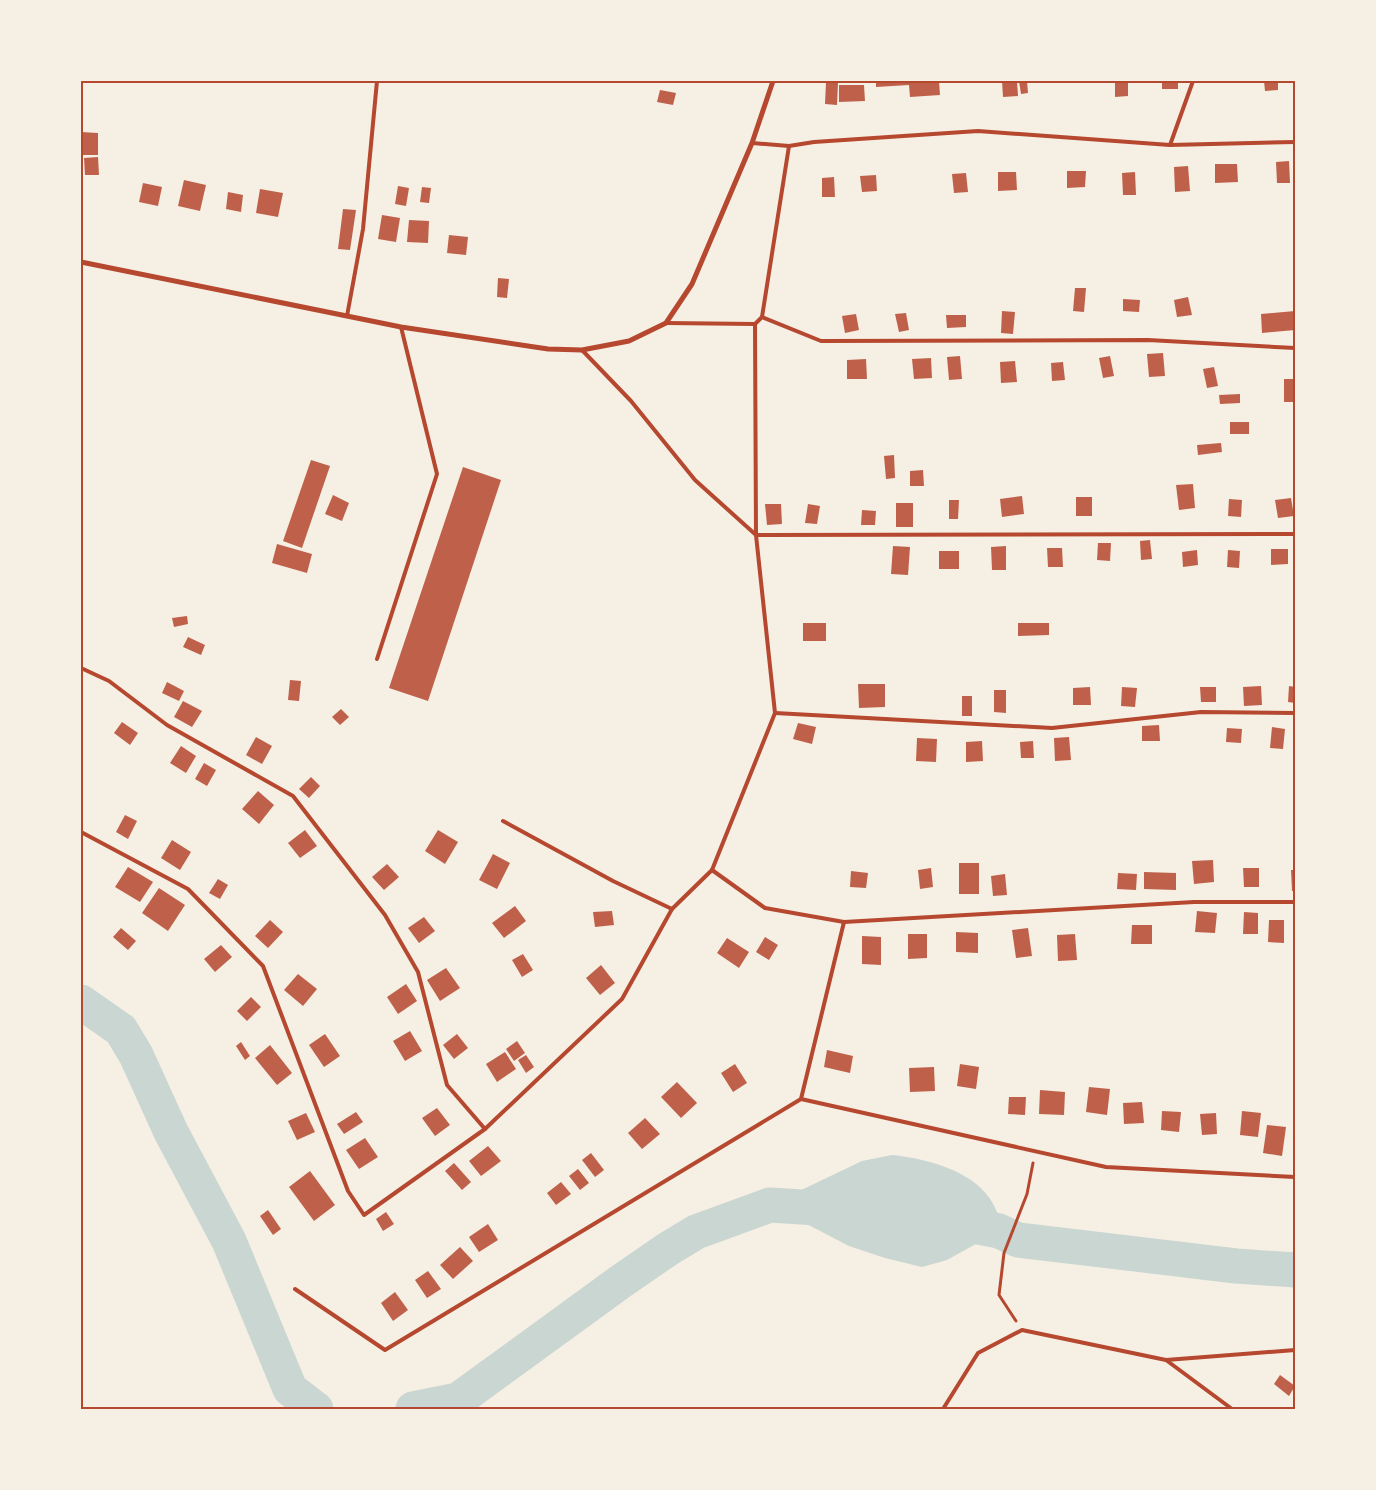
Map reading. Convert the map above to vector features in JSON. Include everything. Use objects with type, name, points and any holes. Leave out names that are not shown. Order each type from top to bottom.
[{"type":"street","points":[[81,262],[401,327],[548,349],[582,350],[629,341],[666,323],[692,284],[752,143],[772,81]]},
{"type":"lane","points":[[347,316],[363,229],[377,81]]},
{"type":"lane","points":[[1170,145],[1192,81]]},
{"type":"lane","points":[[752,143],[789,146],[814,142],[978,131],[1170,145],[1295,142]]},
{"type":"lane","points":[[81,832],[188,889],[263,966],[348,1190],[364,1215],[485,1129],[622,999],[672,909],[712,870],[775,713],[756,535],[755,324],[762,317],[789,146]]},
{"type":"lane","points":[[762,317],[821,341],[1148,340],[1295,348]]},
{"type":"lane","points":[[666,323],[755,324]]},
{"type":"lane","points":[[377,659],[436,474],[401,327]]},
{"type":"lane","points":[[582,350],[631,401],[696,480],[756,535],[1295,534]]},
{"type":"lane","points":[[81,668],[109,681],[167,725],[293,796],[385,915],[418,972],[447,1085],[485,1129]]},
{"type":"lane","points":[[775,713],[1052,728],[1201,712],[1295,713]]},
{"type":"lane","points":[[503,821],[613,881],[672,909]]},
{"type":"lane","points":[[712,870],[765,908],[844,922],[1194,902],[1295,902]]},
{"type":"lane","points":[[801,1099],[844,922]]},
{"type":"lane","points":[[295,1289],[385,1350],[801,1099],[1106,1167],[1295,1177]]},
{"type":"lane","points":[[943,1409],[978,1353],[1022,1330],[1166,1360],[1295,1350]]},
{"type":"lane","points":[[1166,1360],[1232,1409]]},
{"type":"path","points":[[1022,1330],[999,1295],[1004,1253],[1027,1194],[1036,1151]]},
{"type":"shaded area","points":[[892,1155],[938,1164],[967,1177],[990,1198],[998,1214],[999,1231],[947,1260],[922,1267],[885,1258],[849,1246],[770,1205],[862,1161]]},
{"type":"building","points":[[876,81],[939,81],[940,95],[910,97],[909,85],[876,87]]},
{"type":"building","points":[[1002,81],[1017,81],[1018,96],[1003,97]]},
{"type":"building","points":[[1019,81],[1027,81],[1028,93],[1021,94]]},
{"type":"building","points":[[1115,81],[1128,81],[1128,96],[1115,97]]},
{"type":"building","points":[[1162,81],[1178,81],[1178,89],[1162,89]]},
{"type":"building","points":[[1264,81],[1278,81],[1278,90],[1265,91]]},
{"type":"building","points":[[826,82],[838,83],[837,105],[825,104]]},
{"type":"building","points":[[839,85],[864,85],[865,101],[839,102]]},
{"type":"building","points":[[660,90],[676,93],[673,105],[657,102]]},
{"type":"building","points":[[81,132],[98,133],[98,155],[81,155]]},
{"type":"building","points":[[98,157],[99,175],[85,175],[84,158]]},
{"type":"building","points":[[1289,161],[1290,183],[1277,183],[1276,162]]},
{"type":"building","points":[[1215,164],[1237,164],[1238,182],[1215,183]]},
{"type":"building","points":[[1188,166],[1190,191],[1175,192],[1174,167]]},
{"type":"building","points":[[1067,171],[1086,171],[1085,187],[1067,188]]},
{"type":"building","points":[[998,172],[1016,172],[1017,190],[998,191]]},
{"type":"building","points":[[1135,172],[1136,195],[1123,195],[1122,173]]},
{"type":"building","points":[[966,173],[968,192],[954,193],[952,174]]},
{"type":"building","points":[[876,175],[877,191],[862,192],[860,176]]},
{"type":"building","points":[[834,177],[835,197],[822,197],[822,178]]},
{"type":"building","points":[[184,180],[206,185],[200,211],[178,206]]},
{"type":"building","points":[[143,183],[162,187],[158,206],[139,202]]},
{"type":"building","points":[[398,186],[409,188],[406,206],[395,204]]},
{"type":"building","points":[[422,187],[431,188],[429,203],[420,202]]},
{"type":"building","points":[[260,189],[283,193],[278,217],[256,213]]},
{"type":"building","points":[[228,192],[243,195],[241,212],[226,209]]},
{"type":"building","points":[[343,209],[356,210],[350,250],[338,249]]},
{"type":"building","points":[[382,215],[400,218],[396,242],[378,239]]},
{"type":"building","points":[[409,220],[429,221],[428,243],[407,242]]},
{"type":"building","points":[[449,235],[468,237],[466,255],[447,253]]},
{"type":"building","points":[[498,278],[509,279],[507,298],[497,297]]},
{"type":"building","points":[[1075,288],[1086,288],[1084,312],[1073,311]]},
{"type":"building","points":[[1188,297],[1192,315],[1177,317],[1174,300]]},
{"type":"building","points":[[1123,299],[1140,300],[1139,312],[1123,311]]},
{"type":"building","points":[[1002,311],[1015,312],[1013,334],[1001,333]]},
{"type":"building","points":[[1295,311],[1295,330],[1262,333],[1261,314]]},
{"type":"building","points":[[906,313],[909,330],[899,332],[895,314]]},
{"type":"building","points":[[856,314],[859,330],[845,333],[842,316]]},
{"type":"building","points":[[946,315],[966,315],[966,327],[947,328]]},
{"type":"building","points":[[1163,353],[1165,376],[1149,377],[1147,354]]},
{"type":"building","points":[[960,356],[962,379],[949,380],[947,357]]},
{"type":"building","points":[[1110,356],[1114,376],[1103,378],[1099,358]]},
{"type":"building","points":[[931,358],[932,378],[914,379],[912,359]]},
{"type":"building","points":[[866,359],[867,379],[847,379],[847,360]]},
{"type":"building","points":[[1015,361],[1017,382],[1001,383],[1000,362]]},
{"type":"building","points":[[1063,362],[1065,380],[1052,381],[1051,363]]},
{"type":"building","points":[[1214,367],[1218,386],[1207,388],[1203,369]]},
{"type":"building","points":[[1284,379],[1295,379],[1295,402],[1284,402]]},
{"type":"building","points":[[1240,394],[1240,403],[1220,404],[1219,395]]},
{"type":"building","points":[[1230,422],[1249,422],[1249,434],[1230,434]]},
{"type":"building","points":[[1221,443],[1222,452],[1198,455],[1197,445]]},
{"type":"building","points":[[894,455],[895,478],[886,479],[884,456]]},
{"type":"building","points":[[311,460],[330,466],[302,548],[283,541]]},
{"type":"building","points":[[463,467],[501,480],[428,701],[389,688]]},
{"type":"building","points":[[923,470],[924,486],[910,486],[910,471]]},
{"type":"building","points":[[1193,484],[1195,508],[1179,510],[1176,485]]},
{"type":"building","points":[[333,495],[349,503],[342,521],[325,514]]},
{"type":"building","points":[[1022,496],[1024,514],[1002,517],[1000,499]]},
{"type":"building","points":[[1076,497],[1092,497],[1092,516],[1076,516]]},
{"type":"building","points":[[1291,498],[1294,516],[1278,518],[1275,500]]},
{"type":"building","points":[[1229,499],[1242,500],[1241,517],[1228,516]]},
{"type":"building","points":[[949,500],[959,500],[958,519],[949,519]]},
{"type":"building","points":[[896,503],[913,503],[913,527],[896,527]]},
{"type":"building","points":[[765,504],[781,504],[782,524],[767,525]]},
{"type":"building","points":[[808,504],[820,506],[817,524],[805,523]]},
{"type":"building","points":[[862,510],[876,511],[875,525],[861,525]]},
{"type":"building","points":[[1150,540],[1152,559],[1141,560],[1140,541]]},
{"type":"building","points":[[1098,543],[1111,543],[1110,561],[1097,560]]},
{"type":"building","points":[[277,544],[312,554],[307,573],[272,563]]},
{"type":"building","points":[[893,546],[910,547],[908,575],[891,574]]},
{"type":"building","points":[[1006,546],[1006,570],[992,570],[991,547]]},
{"type":"building","points":[[1047,548],[1062,548],[1063,567],[1048,567]]},
{"type":"building","points":[[1271,549],[1288,549],[1288,564],[1271,565]]},
{"type":"building","points":[[1197,550],[1198,565],[1183,567],[1182,552]]},
{"type":"building","points":[[1228,550],[1240,551],[1239,568],[1227,567]]},
{"type":"building","points":[[939,551],[959,551],[959,569],[939,569]]},
{"type":"building","points":[[187,616],[188,624],[174,627],[172,618]]},
{"type":"building","points":[[803,623],[826,623],[826,641],[803,641]]},
{"type":"building","points":[[1018,623],[1049,623],[1049,635],[1018,636]]},
{"type":"building","points":[[188,637],[205,645],[201,655],[183,647]]},
{"type":"building","points":[[290,680],[301,681],[299,701],[288,700]]},
{"type":"building","points":[[167,682],[184,691],[179,701],[162,693]]},
{"type":"building","points":[[858,684],[885,684],[885,707],[859,708]]},
{"type":"building","points":[[1261,686],[1262,705],[1244,706],[1243,687]]},
{"type":"building","points":[[1289,686],[1295,687],[1295,703],[1288,702]]},
{"type":"building","points":[[1090,687],[1091,705],[1073,705],[1073,688]]},
{"type":"building","points":[[1122,687],[1137,688],[1135,707],[1121,706]]},
{"type":"building","points":[[1200,687],[1216,687],[1216,702],[1201,702]]},
{"type":"building","points":[[994,690],[1006,690],[1006,713],[994,712]]},
{"type":"building","points":[[962,696],[972,696],[972,716],[962,716]]},
{"type":"building","points":[[183,701],[202,711],[192,727],[174,717]]},
{"type":"building","points":[[341,709],[349,717],[340,725],[332,717]]},
{"type":"building","points":[[122,722],[138,733],[130,745],[114,733]]},
{"type":"building","points":[[798,723],[816,727],[812,744],[793,739]]},
{"type":"building","points":[[1159,725],[1160,741],[1142,741],[1142,726]]},
{"type":"building","points":[[1272,727],[1285,729],[1283,749],[1270,748]]},
{"type":"building","points":[[1227,728],[1242,729],[1241,743],[1226,742]]},
{"type":"building","points":[[256,737],[272,746],[262,764],[246,755]]},
{"type":"building","points":[[1069,737],[1071,760],[1055,761],[1054,738]]},
{"type":"building","points":[[917,738],[937,739],[936,762],[916,761]]},
{"type":"building","points":[[982,741],[983,761],[966,762],[966,742]]},
{"type":"building","points":[[1033,741],[1034,758],[1021,758],[1020,742]]},
{"type":"building","points":[[181,746],[196,756],[186,773],[170,763]]},
{"type":"building","points":[[204,763],[216,770],[207,786],[195,779]]},
{"type":"building","points":[[311,777],[320,786],[309,798],[299,789]]},
{"type":"building","points":[[258,791],[274,805],[259,824],[242,809]]},
{"type":"building","points":[[125,815],[137,821],[128,839],[116,832]]},
{"type":"building","points":[[305,830],[317,846],[300,858],[288,843]]},
{"type":"building","points":[[438,830],[458,842],[445,864],[425,851]]},
{"type":"building","points":[[172,840],[191,852],[180,870],[161,858]]},
{"type":"building","points":[[493,854],[510,863],[497,889],[479,880]]},
{"type":"building","points":[[1213,860],[1214,882],[1194,884],[1192,861]]},
{"type":"building","points":[[959,863],[979,863],[979,894],[959,894]]},
{"type":"building","points":[[387,864],[399,877],[384,890],[372,877]]},
{"type":"building","points":[[128,867],[153,882],[140,902],[115,887]]},
{"type":"building","points":[[931,868],[933,887],[920,889],[918,870]]},
{"type":"building","points":[[1243,868],[1259,868],[1259,887],[1244,887]]},
{"type":"building","points":[[1291,870],[1295,870],[1295,891],[1292,891]]},
{"type":"building","points":[[851,871],[868,873],[866,888],[850,887]]},
{"type":"building","points":[[1144,872],[1176,873],[1176,890],[1144,889]]},
{"type":"building","points":[[1118,873],[1137,874],[1136,890],[1117,889]]},
{"type":"building","points":[[1005,874],[1007,895],[993,896],[991,876]]},
{"type":"building","points":[[218,879],[228,885],[220,899],[209,893]]},
{"type":"building","points":[[159,888],[185,905],[168,931],[142,913]]},
{"type":"building","points":[[515,906],[526,921],[504,938],[492,923]]},
{"type":"building","points":[[612,911],[614,925],[595,927],[593,912]]},
{"type":"building","points":[[1197,911],[1217,913],[1215,933],[1195,932]]},
{"type":"building","points":[[1244,912],[1258,913],[1258,934],[1243,934]]},
{"type":"building","points":[[424,917],[435,931],[419,943],[408,928]]},
{"type":"building","points":[[270,920],[283,932],[268,948],[255,936]]},
{"type":"building","points":[[1269,920],[1284,920],[1284,943],[1268,942]]},
{"type":"building","points":[[1132,925],[1152,925],[1152,944],[1131,944]]},
{"type":"building","points":[[121,928],[136,941],[128,950],[113,937]]},
{"type":"building","points":[[1028,928],[1032,956],[1016,958],[1012,930]]},
{"type":"building","points":[[956,932],[978,933],[978,953],[956,952]]},
{"type":"building","points":[[908,934],[927,934],[927,958],[908,959]]},
{"type":"building","points":[[1075,934],[1077,960],[1058,961],[1057,935]]},
{"type":"building","points":[[862,936],[881,937],[881,965],[862,964]]},
{"type":"building","points":[[765,937],[778,945],[769,960],[756,952]]},
{"type":"building","points":[[727,938],[749,952],[739,968],[717,953]]},
{"type":"building","points":[[221,945],[232,957],[215,972],[204,959]]},
{"type":"building","points":[[523,954],[533,970],[522,977],[512,960]]},
{"type":"building","points":[[601,965],[615,983],[600,995],[586,978]]},
{"type":"building","points":[[446,968],[460,988],[440,1001],[427,980]]},
{"type":"building","points":[[298,974],[317,989],[303,1006],[284,990]]},
{"type":"building","points":[[406,984],[417,1001],[398,1014],[387,997]]},
{"type":"building","points":[[251,997],[261,1007],[247,1021],[237,1011]]},
{"type":"building","points":[[410,1031],[422,1051],[405,1061],[393,1041]]},
{"type":"building","points":[[325,1034],[340,1056],[324,1067],[309,1045]]},
{"type":"building","points":[[457,1034],[468,1048],[454,1059],[443,1045]]},
{"type":"building","points":[[517,1041],[525,1053],[514,1061],[506,1049]]},
{"type":"building","points":[[241,1042],[250,1056],[245,1060],[236,1046]]},
{"type":"building","points":[[270,1045],[292,1073],[277,1085],[255,1058]]},
{"type":"building","points":[[827,1050],[853,1056],[850,1073],[824,1067]]},
{"type":"building","points":[[505,1052],[516,1069],[497,1082],[486,1064]]},
{"type":"building","points":[[526,1055],[534,1067],[526,1073],[518,1060]]},
{"type":"building","points":[[735,1064],[747,1083],[733,1092],[721,1073]]},
{"type":"building","points":[[960,1064],[979,1067],[976,1089],[957,1086]]},
{"type":"building","points":[[934,1067],[935,1091],[910,1092],[909,1068]]},
{"type":"building","points":[[677,1082],[697,1103],[681,1118],[661,1097]]},
{"type":"building","points":[[1089,1087],[1110,1089],[1107,1115],[1086,1112]]},
{"type":"building","points":[[1040,1090],[1065,1092],[1064,1115],[1039,1114]]},
{"type":"building","points":[[1009,1097],[1026,1097],[1025,1115],[1008,1114]]},
{"type":"building","points":[[1142,1102],[1144,1123],[1124,1124],[1123,1103]]},
{"type":"building","points":[[437,1108],[450,1125],[435,1136],[422,1118]]},
{"type":"building","points":[[1162,1111],[1181,1112],[1179,1132],[1161,1130]]},
{"type":"building","points":[[1242,1111],[1261,1113],[1258,1137],[1240,1135]]},
{"type":"building","points":[[356,1112],[363,1122],[344,1134],[337,1124]]},
{"type":"building","points":[[306,1113],[315,1132],[297,1140],[288,1121]]},
{"type":"building","points":[[1216,1113],[1217,1134],[1202,1135],[1200,1114]]},
{"type":"building","points":[[645,1118],[660,1134],[642,1149],[628,1133]]},
{"type":"building","points":[[1267,1125],[1286,1127],[1282,1156],[1263,1153]]},
{"type":"building","points":[[365,1138],[378,1157],[359,1169],[346,1150]]},
{"type":"building","points":[[488,1146],[501,1161],[481,1176],[469,1161]]},
{"type":"building","points":[[591,1153],[604,1170],[595,1177],[582,1160]]},
{"type":"building","points":[[454,1163],[471,1182],[462,1190],[445,1171]]},
{"type":"building","points":[[578,1169],[589,1183],[580,1190],[569,1176]]},
{"type":"building","points":[[310,1171],[335,1205],[314,1221],[289,1187]]},
{"type":"building","points":[[561,1182],[571,1194],[556,1205],[547,1193]]},
{"type":"building","points":[[268,1210],[281,1229],[273,1235],[260,1216]]},
{"type":"building","points":[[386,1212],[394,1224],[383,1231],[376,1219]]},
{"type":"building","points":[[488,1224],[498,1240],[479,1252],[469,1237]]},
{"type":"building","points":[[460,1247],[473,1261],[453,1279],[440,1265]]},
{"type":"building","points":[[428,1271],[441,1289],[427,1298],[415,1280]]},
{"type":"building","points":[[395,1292],[408,1310],[393,1321],[381,1303]]},
{"type":"building","points":[[1280,1375],[1295,1386],[1289,1396],[1274,1384]]},
{"type":"waterway","points":[[81,1002],[121,1030],[136,1055],[171,1132],[229,1241],[290,1389],[316,1409]]},
{"type":"waterway","points":[[413,1409],[458,1400],[620,1282],[696,1232],[770,1205],[817,1208]]},
{"type":"waterway","points":[[953,1222],[999,1231],[1018,1240],[1236,1266],[1295,1270]]}]
